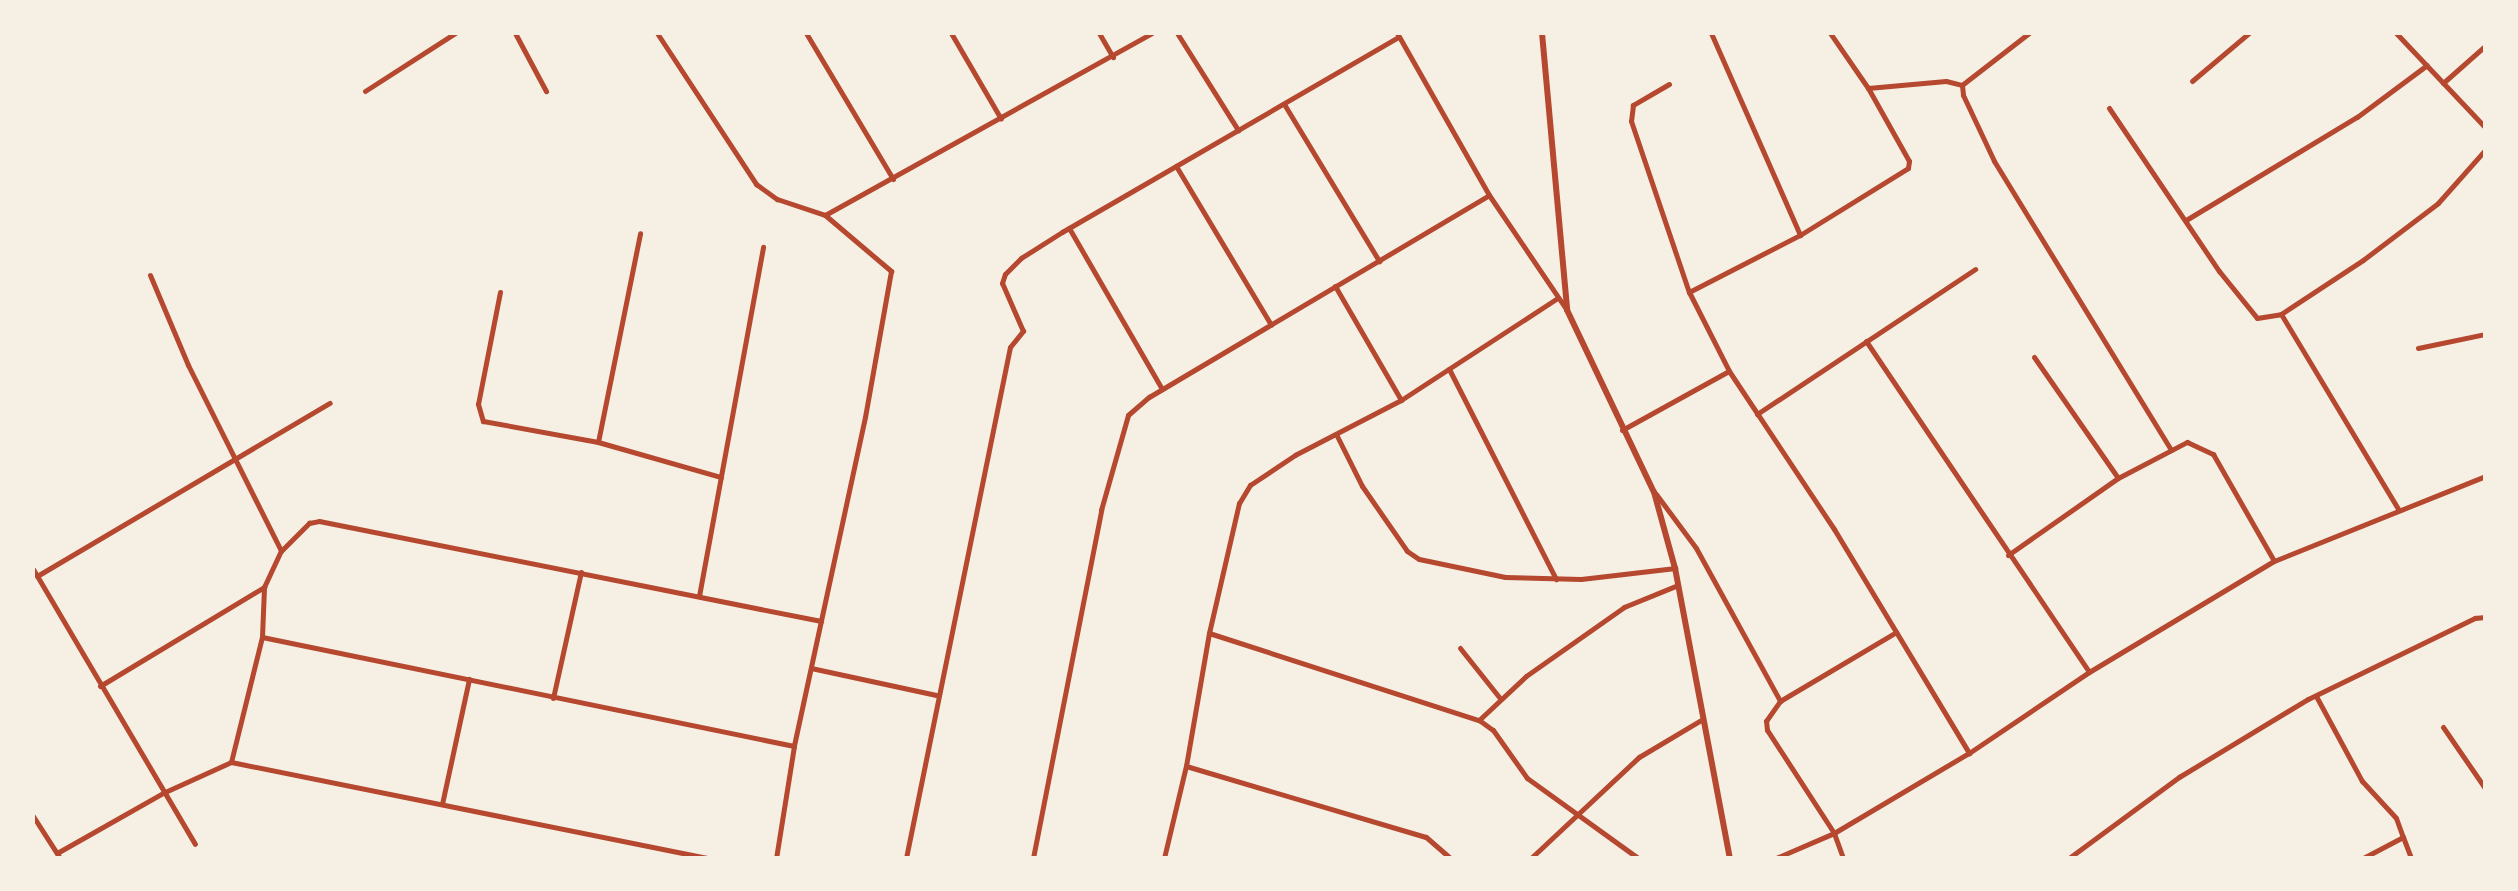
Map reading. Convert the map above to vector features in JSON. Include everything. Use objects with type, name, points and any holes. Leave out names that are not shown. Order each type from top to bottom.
[{"type":"street","points":[[366,91],[456,33]]},
{"type":"street","points":[[515,33],[546,91]]},
{"type":"street","points":[[657,33],[756,184],[776,199],[825,215],[891,271],[794,746],[776,858]]},
{"type":"street","points":[[806,33],[893,179]]},
{"type":"street","points":[[951,33],[1002,119]]},
{"type":"street","points":[[1099,33],[1113,57]]},
{"type":"street","points":[[825,215],[1002,119],[1152,33]]},
{"type":"street","points":[[1177,33],[1238,130]]},
{"type":"street","points":[[1542,33],[1567,310],[1622,430],[1654,492],[1696,548],[1780,701]]},
{"type":"street","points":[[1711,33],[1800,235]]},
{"type":"street","points":[[1689,292],[1800,235],[1908,168],[1909,161],[1868,88],[1830,33]]},
{"type":"street","points":[[1962,85],[2029,33]]},
{"type":"street","points":[[2192,81],[2249,33]]},
{"type":"street","points":[[2396,33],[2485,127]]},
{"type":"street","points":[[906,858],[936,695],[1010,347],[1023,331],[1003,278],[1021,258],[1398,35],[1489,194],[1556,299],[1567,310]]},
{"type":"street","points":[[2443,83],[2485,46]]},
{"type":"street","points":[[2186,220],[2357,117],[2427,65]]},
{"type":"street","points":[[1868,88],[1946,81],[1962,85]]},
{"type":"street","points":[[1669,84],[1633,105],[1631,121],[1689,292],[1729,371],[1896,632],[1969,753]]},
{"type":"street","points":[[1962,85],[1994,161],[2171,450]]},
{"type":"street","points":[[1284,104],[1379,261]]},
{"type":"street","points":[[2109,108],[2250,314],[2266,318],[2281,314],[2438,203],[2485,150]]},
{"type":"street","points":[[1176,166],[1271,324]]},
{"type":"street","points":[[1033,858],[1101,510],[1128,415],[1162,389],[1489,194]]},
{"type":"street","points":[[1069,228],[1162,389]]},
{"type":"street","points":[[598,442],[640,233]]},
{"type":"street","points":[[699,596],[763,247]]},
{"type":"street","points":[[1757,414],[1975,269]]},
{"type":"street","points":[[150,275],[234,458],[281,551]]},
{"type":"street","points":[[1335,286],[1401,400]]},
{"type":"street","points":[[500,292],[478,404],[480,417],[490,424],[598,442],[721,477]]},
{"type":"street","points":[[1164,858],[1186,766],[1209,633],[1243,492],[1295,455],[1337,436],[1401,400],[1556,299]]},
{"type":"street","points":[[2281,314],[2398,509]]},
{"type":"street","points":[[2418,348],[2485,334]]},
{"type":"street","points":[[1866,341],[2089,672]]},
{"type":"street","points":[[2034,357],[2118,478]]},
{"type":"street","points":[[1449,369],[1556,579]]},
{"type":"street","points":[[1622,430],[1729,371]]},
{"type":"street","points":[[37,576],[330,402]]},
{"type":"street","points":[[1337,436],[1362,486],[1407,551],[1419,559],[1505,577],[1556,579],[1675,568]]},
{"type":"street","points":[[2008,555],[2118,478],[2187,442],[2213,454],[2274,561]]},
{"type":"street","points":[[1776,858],[1834,832],[1969,753],[2089,672],[2274,561],[2485,476]]},
{"type":"street","points":[[1654,492],[1675,568],[1701,720],[1731,858]]},
{"type":"street","points":[[231,762],[262,637],[264,587],[281,551],[299,530],[319,521],[821,621]]},
{"type":"street","points":[[33,569],[195,844]]},
{"type":"street","points":[[553,698],[581,572]]},
{"type":"street","points":[[1479,720],[1499,697],[1624,607],[1678,585]]},
{"type":"street","points":[[100,685],[264,587]]},
{"type":"street","points":[[2069,858],[2179,777],[2316,696],[2475,618],[2485,617]]},
{"type":"street","points":[[1843,858],[1834,832],[1767,730],[1766,721],[1780,701],[1896,632]]},
{"type":"street","points":[[1209,633],[1479,720],[1493,730],[1527,778],[1638,858]]},
{"type":"street","points":[[262,637],[794,746]]},
{"type":"street","points":[[1460,648],[1499,697]]},
{"type":"street","points":[[811,668],[936,695]]},
{"type":"street","points":[[442,804],[469,679]]},
{"type":"street","points":[[2316,696],[2362,781],[2396,818],[2411,858]]},
{"type":"street","points":[[1531,858],[1640,757],[1701,720]]},
{"type":"street","points":[[2443,727],[2485,788]]},
{"type":"street","points":[[33,816],[59,855],[165,792],[231,762],[708,858]]},
{"type":"street","points":[[1186,766],[1426,838],[1451,858]]},
{"type":"street","points":[[2363,858],[2403,837]]}]
